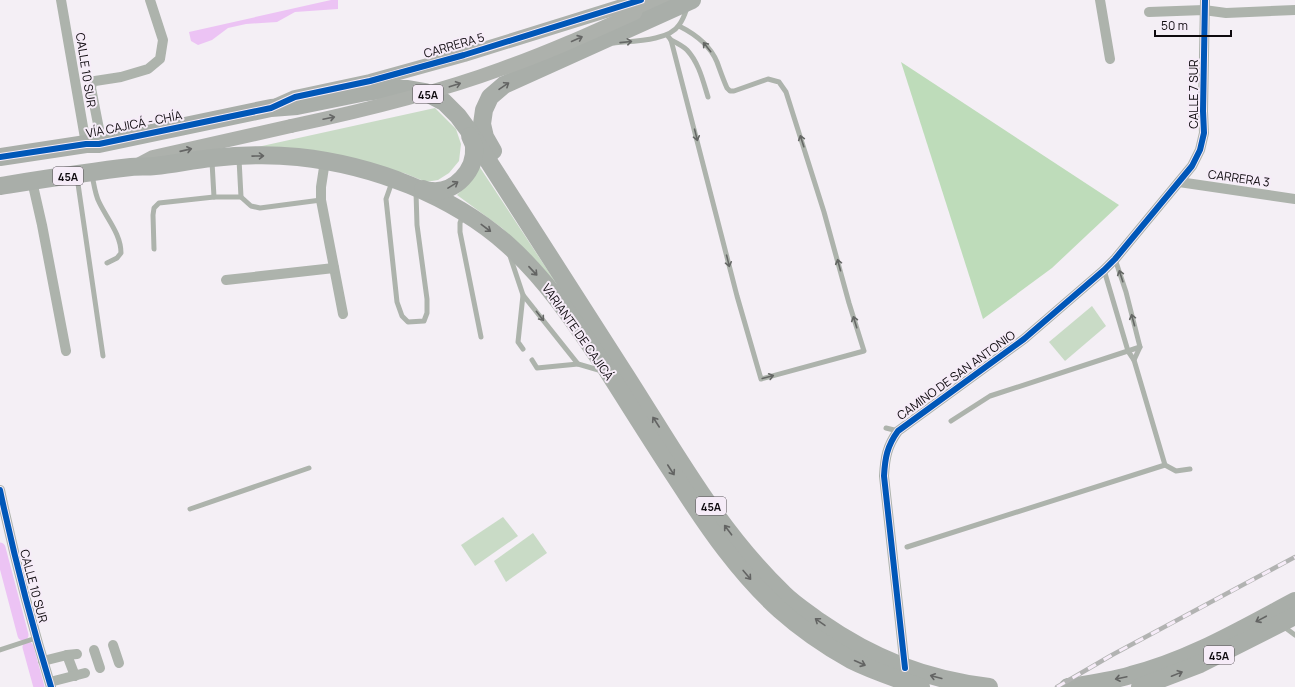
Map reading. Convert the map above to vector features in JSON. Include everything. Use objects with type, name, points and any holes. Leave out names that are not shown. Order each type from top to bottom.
[{"type":"highway","points":[[525,218],[515,187],[485,137],[482,124],[484,110],[490,97],[504,85],[691,0]]},
{"type":"highway","name":"VARIANTE DE CAJICÁ","points":[[271,108],[297,106],[387,89],[408,89],[425,92],[444,102],[458,116],[469,131],[697,486],[744,551],[784,593],[808,614],[835,633],[875,655],[906,668],[940,678],[988,687]]},
{"type":"highway","name":"VÍA CAJICÁ - CHÍA","points":[[0,157],[93,144],[271,108]]},
{"type":"highway","points":[[416,188],[432,192],[449,188],[463,179],[472,164],[474,148],[469,131]]},
{"type":"highway","name":"VARIANTE DE CAJICÁ","points":[[136,166],[154,166],[239,156],[296,156],[359,168],[393,179],[416,188],[464,212],[506,244],[544,283],[565,308],[608,372],[698,513],[724,548],[754,584],[780,610],[812,634],[851,659],[890,677],[921,687]]},
{"type":"highway","name":"45A","points":[[0,186],[136,166]]},
{"type":"highway","name":"45A","points":[[1068,687],[1132,675],[1168,663],[1210,646],[1295,601]]},
{"type":"highway","name":"45A","points":[[1140,687],[1200,664],[1288,620]]},
{"type":"main road","name":"CARRERA 5","points":[[271,108],[295,97],[370,81],[464,55],[641,0]]},
{"type":"main road","name":"45A","points":[[136,166],[153,157],[362,111],[432,92],[501,69],[569,43],[666,0]]},
{"type":"street","name":"CALLE 10 SUR","points":[[61,0],[93,144]]},
{"type":"street","points":[[93,144],[99,129],[91,88],[92,83],[95,80],[121,77],[148,69],[160,59],[163,40],[150,0]]},
{"type":"street","points":[[1100,0],[1110,58]]},
{"type":"street","points":[[1149,12],[1205,5],[1226,13],[1295,10]]},
{"type":"street","name":"CALLE 7 SUR","points":[[1179,182],[1192,166],[1200,150],[1204,133],[1205,5]]},
{"type":"street","points":[[324,161],[321,200],[343,314]]},
{"type":"street","points":[[32,181],[66,351]]},
{"type":"street","name":"CARRERA 3","points":[[1179,182],[1295,199]]},
{"type":"street","name":"CAMINO DE SAN ANTONIO","points":[[906,668],[884,476],[885,460],[888,448],[898,431],[1024,339],[1104,270],[1164,206],[1179,182]]},
{"type":"street","points":[[226,280],[334,268]]},
{"type":"street","name":"CALLE 10 SUR","points":[[0,490],[11,541],[36,638],[50,685]]},
{"type":"street","points":[[114,645],[119,662]]},
{"type":"street","points":[[94,650],[100,668]]},
{"type":"street","points":[[43,661],[72,654],[74,676]]},
{"type":"street","points":[[50,685],[85,673]]},
{"type":"lane","points":[[588,46],[646,40],[667,35],[679,26],[691,0]]},
{"type":"lane","points":[[671,40],[737,296],[761,379],[864,351],[824,212],[786,92],[779,82],[768,79],[734,91],[730,91],[727,88],[716,60],[709,48],[698,37],[679,26]]},
{"type":"lane","points":[[667,35],[671,40],[686,49],[693,57],[700,72],[708,97]]},
{"type":"lane","points":[[239,156],[241,197]]},
{"type":"lane","points":[[212,158],[214,197]]},
{"type":"lane","points":[[84,173],[117,235],[121,247],[121,253],[117,258],[107,263]]},
{"type":"lane","points":[[84,173],[103,356]]},
{"type":"lane","points":[[393,179],[386,200],[397,302],[402,316],[408,322],[424,321],[428,313],[417,225],[416,188]]},
{"type":"lane","points":[[154,248],[153,215],[154,208],[159,203],[214,197],[241,197],[255,208],[321,200]]},
{"type":"lane","points":[[464,212],[460,223],[460,232],[481,337]]},
{"type":"lane","points":[[506,244],[523,295],[578,364]]},
{"type":"lane","points":[[1115,259],[1126,292],[1140,347],[1134,360]]},
{"type":"lane","points":[[1104,270],[1128,351],[1134,360],[1165,465],[1176,471],[1190,469]]},
{"type":"lane","points":[[523,295],[518,342],[523,349]]},
{"type":"lane","points":[[951,421],[990,396],[1140,347]]},
{"type":"lane","points":[[532,360],[537,368],[578,364],[608,372]]},
{"type":"lane","points":[[886,428],[898,431]]},
{"type":"lane","points":[[907,547],[1165,465]]},
{"type":"lane","points":[[190,509],[309,468]]},
{"type":"lane","points":[[1288,620],[1295,635]]},
{"type":"lane","points":[[0,650],[36,638]]},
{"type":"green space","points":[[901,62],[1119,205],[1052,268],[983,319]]},
{"type":"green space","points":[[435,108],[456,129],[461,144],[459,161],[449,173],[438,180],[426,182],[404,173],[253,148]]},
{"type":"green space","points":[[479,166],[560,289],[502,228],[457,195],[471,180]]},
{"type":"green space","points":[[1092,306],[1106,326],[1065,361],[1049,342]]},
{"type":"green space","points":[[503,517],[518,536],[475,566],[461,545]]},
{"type":"green space","points":[[533,533],[547,553],[506,582],[494,561]]},
{"type":"shaded area","points":[[331,0],[338,0],[338,9],[295,12],[277,22],[246,24],[228,28],[212,40],[198,45],[191,41],[189,32]]},
{"type":"waterway","points":[[0,548],[23,635]]},
{"type":"waterway","points":[[28,647],[39,687]]},
{"type":"railway","points":[[1057,687],[1112,655],[1295,557]]},
{"type":"cycle path","points":[[0,157],[86,144],[99,144],[271,108],[295,97],[370,81],[464,55],[641,0]]},
{"type":"cycle path","points":[[905,668],[884,476],[886,458],[891,442],[898,431],[1024,339],[1104,270],[1115,259],[1192,166],[1200,150],[1204,133],[1205,0]]},
{"type":"cycle path","points":[[0,490],[23,589],[51,687]]}]
